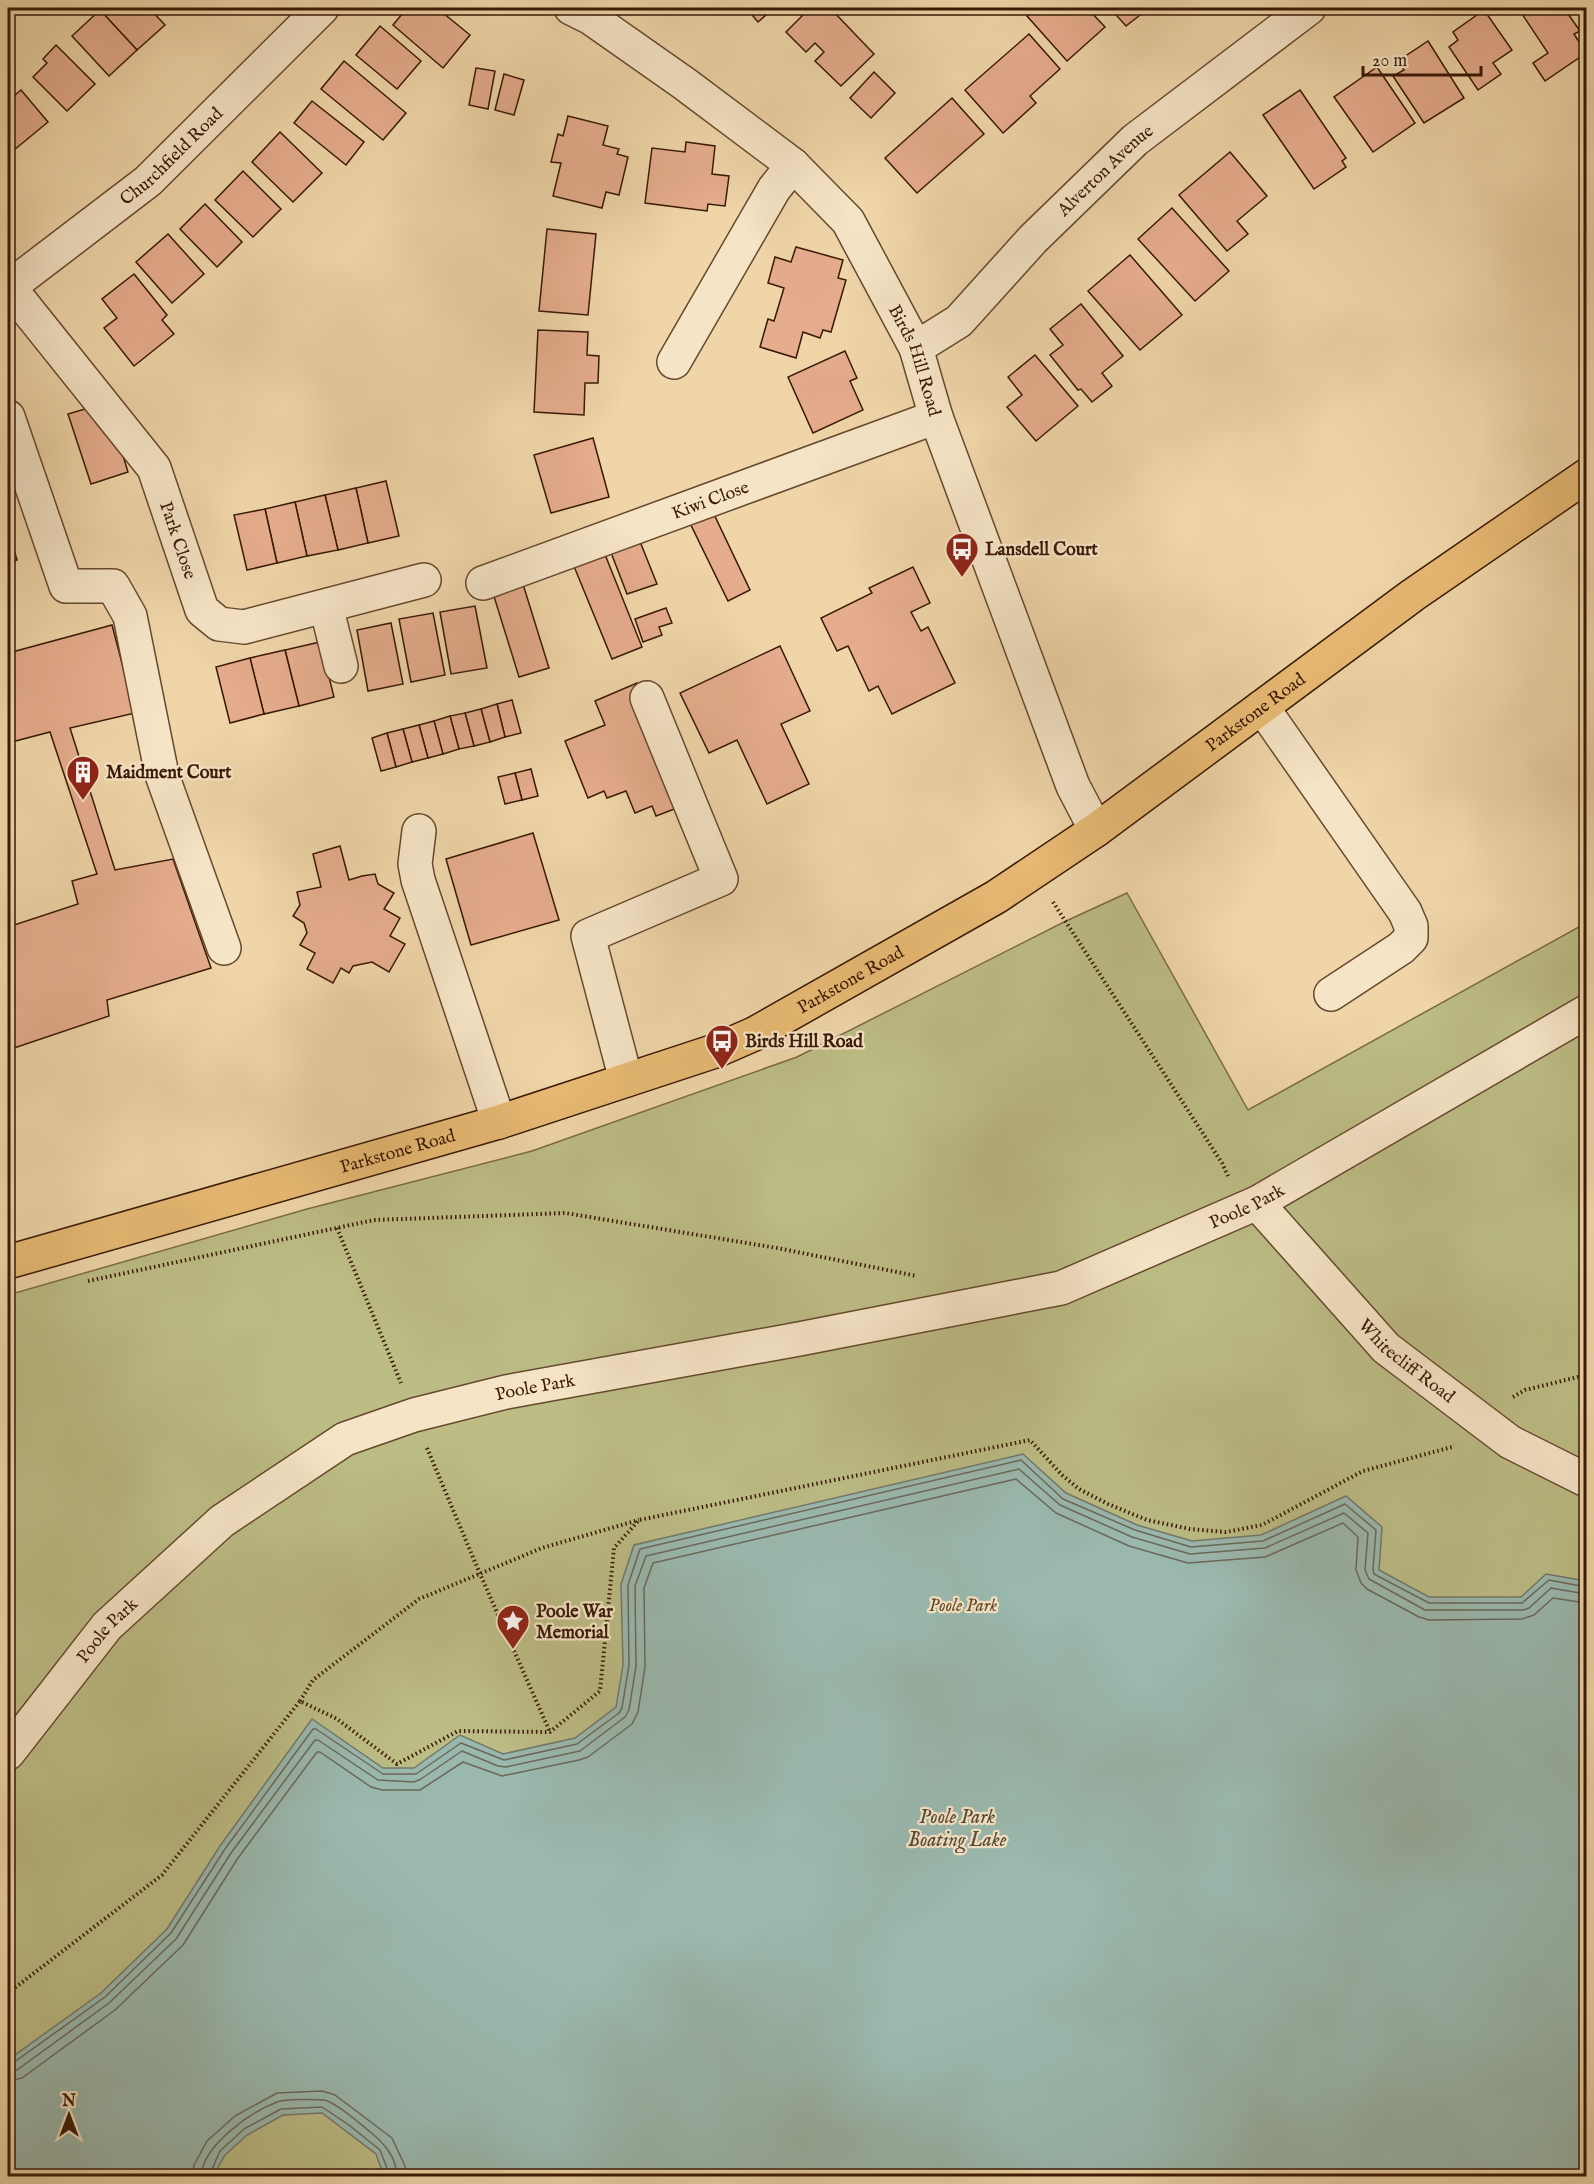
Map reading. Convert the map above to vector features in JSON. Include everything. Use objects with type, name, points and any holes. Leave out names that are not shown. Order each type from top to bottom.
[{"type":"main road","name":"Parkstone Road","points":[[8,1262],[499,1122],[715,1051],[754,1034],[996,897],[1096,830],[1413,595],[1587,476]]},
{"type":"street","name":"Churchfield Road","points":[[8,288],[148,181],[322,8]]},
{"type":"street","name":"Birds Hill Road","points":[[571,8],[591,18],[685,84],[793,165],[848,221],[916,348],[936,417],[1073,786],[1096,830]]},
{"type":"street","name":"Alverton Avenue","points":[[916,348],[959,321],[1033,239],[1135,140],[1309,8]]},
{"type":"street","points":[[674,362],[774,189],[793,165]]},
{"type":"street","name":"Park Close","points":[[8,288],[154,468],[202,610],[219,624],[244,627],[424,580]]},
{"type":"street","points":[[8,417],[66,586],[112,586],[130,616],[162,775],[224,948]]},
{"type":"street","name":"Kiwi Close","points":[[483,583],[936,417]]},
{"type":"street","points":[[326,606],[341,666]]},
{"type":"street","points":[[626,1080],[588,936],[721,879],[647,698]]},
{"type":"street","points":[[1262,707],[1405,912],[1411,926],[1411,938],[1401,948],[1331,994]]},
{"type":"street","points":[[419,831],[415,864],[418,880],[499,1122]]},
{"type":"street","name":"Poole Park","points":[[8,1753],[107,1626],[222,1521],[345,1439],[414,1415],[506,1392],[800,1339],[1061,1288],[1257,1203],[1587,1012]]},
{"type":"street","name":"Whitecliff Road","points":[[1257,1203],[1386,1348],[1510,1442],[1587,1480]]},
{"type":"path","points":[[1048,893],[1222,1163],[1230,1180],[1257,1203]]},
{"type":"path","points":[[87,1281],[374,1220],[565,1213],[777,1248],[926,1278]]},
{"type":"path","points":[[337,1228],[480,1574],[550,1732]]},
{"type":"path","points":[[8,1993],[162,1875],[300,1701],[313,1680],[419,1599],[542,1548],[639,1520],[1030,1440],[1062,1475],[1079,1489],[1108,1504],[1147,1520],[1190,1529],[1226,1532],[1262,1526],[1363,1471],[1452,1447],[1479,1419],[1525,1390],[1587,1375]]},
{"type":"path","points":[[300,1701],[338,1719],[397,1764],[458,1731],[550,1732],[600,1691],[614,1548],[639,1520]]},
{"type":"green space","name":"Poole Park","points":[[1127,893],[1248,1110],[1586,923],[1586,2176],[8,2176],[8,1295],[307,1209],[532,1151],[797,1057],[1066,921]]},
{"type":"water","name":"Poole Park Boating Lake","points":[[1023,1454],[1066,1493],[1137,1525],[1192,1541],[1261,1535],[1346,1496],[1382,1527],[1379,1570],[1429,1597],[1521,1597],[1546,1574],[1586,1581],[1586,2176],[384,2176],[376,2154],[322,2113],[283,2115],[247,2135],[225,2155],[213,2176],[8,2176],[8,2060],[101,1993],[167,1929],[220,1846],[312,1719],[383,1768],[414,1768],[460,1735],[503,1754],[575,1738],[616,1707],[623,1665],[621,1584],[634,1545]]},
{"type":"building","points":[[104,8],[149,8],[165,25],[137,50],[100,10]]},
{"type":"building","points":[[407,8],[437,8],[470,35],[443,68],[393,25]]},
{"type":"building","points":[[746,8],[774,8],[758,22]]},
{"type":"building","points":[[810,8],[830,8],[874,54],[841,86],[815,61],[824,52],[815,43],[806,52],[786,32]]},
{"type":"building","points":[[1037,8],[1087,8],[1105,27],[1067,61],[1027,16]]},
{"type":"building","points":[[1110,8],[1149,8],[1126,26]]},
{"type":"building","points":[[1518,8],[1564,8],[1580,31],[1574,34],[1586,53],[1545,81],[1533,63],[1548,53]]},
{"type":"building","points":[[100,10],[137,50],[109,76],[72,36]]},
{"type":"building","points":[[1484,10],[1512,50],[1493,63],[1501,74],[1478,90],[1449,47],[1458,40],[1453,32]]},
{"type":"building","points":[[380,26],[421,61],[397,89],[356,55]]},
{"type":"building","points":[[1029,34],[1060,69],[1030,96],[1036,103],[1003,133],[965,90]]},
{"type":"building","points":[[1428,41],[1464,98],[1424,123],[1393,76],[1404,70],[1398,61]]},
{"type":"building","points":[[56,45],[95,84],[67,111],[33,77],[47,63],[43,59]]},
{"type":"building","points":[[344,61],[406,113],[383,140],[321,89]]},
{"type":"building","points":[[1377,67],[1415,123],[1373,152],[1334,97]]},
{"type":"building","points":[[476,68],[495,71],[488,109],[469,105]]},
{"type":"building","points":[[874,72],[895,93],[871,118],[850,98]]},
{"type":"building","points":[[504,74],[524,80],[514,115],[495,110]]},
{"type":"building","points":[[21,90],[48,122],[8,155],[8,101]]},
{"type":"building","points":[[1300,90],[1346,158],[1342,161],[1346,167],[1314,189],[1263,115]]},
{"type":"building","points":[[952,98],[984,134],[917,193],[885,158]]},
{"type":"building","points":[[312,101],[364,142],[346,165],[294,123]]},
{"type":"building","points":[[568,116],[608,126],[603,145],[619,149],[617,154],[628,157],[619,195],[606,192],[602,208],[553,196],[561,163],[551,162],[558,134],[563,136]]},
{"type":"building","points":[[280,132],[322,173],[293,202],[252,162]]},
{"type":"building","points":[[686,142],[715,146],[712,174],[729,176],[725,206],[708,204],[707,211],[645,203],[652,148],[685,152]]},
{"type":"building","points":[[1230,152],[1267,196],[1237,221],[1248,234],[1227,251],[1179,195]]},
{"type":"building","points":[[243,171],[281,209],[253,237],[215,200]]},
{"type":"building","points":[[205,204],[242,242],[217,267],[180,229]]},
{"type":"building","points":[[1172,208],[1229,271],[1195,301],[1138,239]]},
{"type":"building","points":[[547,229],[596,234],[588,315],[539,311]]},
{"type":"building","points":[[168,234],[204,274],[172,303],[136,262]]},
{"type":"building","points":[[796,247],[843,260],[838,278],[846,280],[831,332],[823,330],[820,338],[803,332],[796,358],[760,347],[768,319],[774,321],[784,288],[768,283],[775,257],[791,262]]},
{"type":"building","points":[[1130,255],[1182,315],[1140,350],[1088,291]]},
{"type":"building","points":[[134,274],[167,315],[162,320],[174,334],[134,366],[104,328],[117,318],[102,299]]},
{"type":"building","points":[[1081,304],[1123,356],[1102,373],[1112,386],[1092,402],[1081,389],[1078,390],[1050,355],[1063,345],[1050,329]]},
{"type":"building","points":[[538,330],[588,332],[587,355],[599,356],[598,383],[585,383],[584,415],[534,412]]},
{"type":"building","points":[[845,351],[857,378],[850,381],[863,410],[813,433],[788,377]]},
{"type":"building","points":[[1035,355],[1078,406],[1036,441],[1007,407],[1022,395],[1008,377]]},
{"type":"building","points":[[95,406],[113,423],[128,472],[91,484],[68,414]]},
{"type":"building","points":[[593,438],[609,497],[551,513],[534,455]]},
{"type":"building","points":[[386,481],[399,536],[368,543],[356,488]]},
{"type":"building","points":[[356,488],[368,543],[338,550],[325,495]]},
{"type":"building","points":[[325,495],[338,550],[307,556],[295,502]]},
{"type":"building","points":[[295,502],[307,556],[277,563],[265,509]]},
{"type":"building","points":[[711,508],[750,590],[728,601],[688,519]]},
{"type":"building","points":[[265,509],[277,563],[247,570],[234,515]]},
{"type":"building","points":[[8,528],[17,560],[8,563]]},
{"type":"building","points":[[639,539],[657,584],[627,594],[610,550]]},
{"type":"building","points":[[602,547],[642,647],[612,659],[571,559]]},
{"type":"building","points":[[913,567],[930,603],[911,612],[921,631],[928,627],[955,683],[892,714],[878,686],[869,691],[848,646],[837,651],[821,618],[872,593],[869,588]]},
{"type":"building","points":[[522,581],[549,668],[519,677],[492,590]]},
{"type":"building","points":[[475,606],[487,668],[451,674],[440,612]]},
{"type":"building","points":[[666,608],[672,623],[659,627],[662,635],[643,642],[635,619]]},
{"type":"building","points":[[433,613],[445,675],[411,682],[399,619]]},
{"type":"building","points":[[391,623],[403,684],[368,691],[357,630]]},
{"type":"building","name":"Maidment Court","points":[[112,625],[135,713],[70,728],[115,870],[173,859],[211,968],[107,1000],[109,1016],[14,1048],[8,1025],[8,927],[78,904],[72,881],[97,874],[50,732],[8,743],[8,639],[12,652]]},
{"type":"building","points":[[320,642],[334,697],[299,706],[285,650]]},
{"type":"building","points":[[780,646],[810,711],[781,724],[809,784],[767,804],[737,740],[709,753],[680,693]]},
{"type":"building","points":[[285,650],[299,706],[264,714],[250,658]]},
{"type":"building","points":[[250,658],[264,714],[230,723],[216,667]]},
{"type":"building","points":[[637,683],[656,730],[677,808],[656,816],[652,806],[635,813],[626,791],[607,798],[604,791],[588,798],[565,741],[605,725],[595,701]]},
{"type":"building","points":[[512,700],[521,733],[505,737],[497,704]]},
{"type":"building","points":[[497,704],[505,737],[490,742],[481,709]]},
{"type":"building","points":[[481,709],[490,742],[474,746],[465,713]]},
{"type":"building","points":[[465,713],[474,746],[459,749],[450,716]]},
{"type":"building","points":[[450,716],[459,749],[443,754],[434,721]]},
{"type":"building","points":[[434,721],[443,754],[428,758],[419,725]]},
{"type":"building","points":[[419,725],[428,758],[412,762],[403,729]]},
{"type":"building","points":[[403,729],[412,762],[396,767],[387,733]]},
{"type":"building","points":[[387,733],[396,767],[381,771],[372,738]]},
{"type":"building","points":[[531,769],[538,796],[522,800],[515,773]]},
{"type":"building","points":[[515,773],[522,800],[505,804],[498,777]]},
{"type":"building","points":[[533,833],[559,920],[471,945],[446,859]]},
{"type":"building","points":[[340,846],[349,880],[375,874],[378,884],[394,893],[384,909],[400,918],[390,936],[405,944],[389,972],[372,962],[353,966],[349,973],[341,968],[333,983],[307,969],[315,953],[300,945],[307,933],[304,923],[293,916],[300,905],[297,892],[321,887],[313,854]]},
{"type":"place","name":"Lansdell Court","points":[[962,578]]},
{"type":"place","name":"Maidment Court","points":[[83,801]]},
{"type":"place","name":"Birds Hill Road","points":[[722,1070]]},
{"type":"place","name":"Poole War Memorial","points":[[513,1650]]}]
